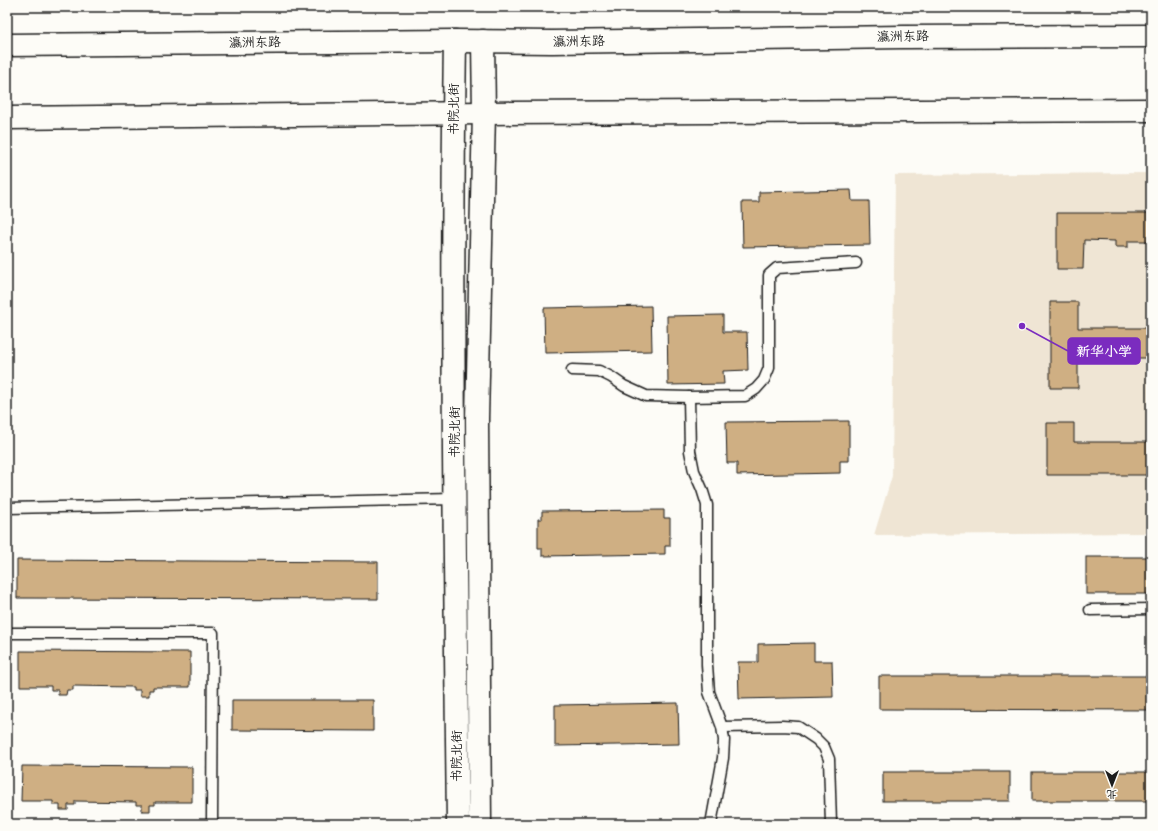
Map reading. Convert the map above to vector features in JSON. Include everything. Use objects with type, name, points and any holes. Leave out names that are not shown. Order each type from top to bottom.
[{"type":"street","name":"瀛洲东路","points":[[7,45],[455,41],[552,42],[904,37],[1151,36]]},
{"type":"street","name":"书院北街","points":[[455,41],[455,498],[458,824]]},
{"type":"street","name":"书院北街","points":[[480,824],[477,419],[484,113],[483,41]]},
{"type":"street","points":[[7,118],[484,113],[1151,110]]},
{"type":"lane","points":[[572,370],[599,371],[624,386],[646,396],[746,396],[756,389],[764,380],[769,368],[769,275],[777,268],[856,263]]},
{"type":"lane","points":[[689,397],[690,451],[694,471],[702,488],[707,505],[707,665],[709,692],[722,727],[724,740],[723,758],[711,824]]},
{"type":"lane","points":[[7,508],[455,498]]},
{"type":"lane","points":[[1090,610],[1151,610]]},
{"type":"lane","points":[[7,633],[213,633],[212,824]]},
{"type":"lane","points":[[722,727],[798,727],[816,739],[824,747],[829,759],[831,824]]},
{"type":"shaded area","points":[[1151,173],[1151,533],[874,535],[892,476],[895,175]]},
{"type":"building","points":[[851,190],[852,201],[869,201],[870,245],[743,247],[742,202],[759,202],[759,192]]},
{"type":"building","points":[[1057,213],[1151,213],[1151,241],[1128,241],[1128,247],[1115,247],[1115,241],[1084,240],[1083,269],[1057,269]]},
{"type":"building","points":[[1050,302],[1078,302],[1078,328],[1151,328],[1151,358],[1078,358],[1078,388],[1050,388]]},
{"type":"building","points":[[651,306],[652,351],[545,353],[544,308]]},
{"type":"building","points":[[723,315],[723,332],[747,332],[748,370],[723,371],[724,384],[668,385],[667,316]]},
{"type":"building","points":[[849,421],[849,461],[840,461],[840,473],[737,475],[737,463],[727,463],[726,422]]},
{"type":"building","points":[[1047,423],[1074,423],[1074,442],[1151,442],[1151,475],[1047,475]]},
{"type":"building","points":[[664,510],[664,518],[670,518],[670,546],[665,546],[665,554],[542,556],[542,548],[538,548],[538,519],[542,519],[542,511]]},
{"type":"building","points":[[1086,557],[1151,557],[1151,594],[1086,594]]},
{"type":"building","points":[[17,560],[378,562],[378,599],[17,598]]},
{"type":"building","points":[[814,643],[814,661],[832,661],[833,697],[739,699],[738,662],[758,662],[758,644]]},
{"type":"building","points":[[20,651],[190,652],[190,687],[153,687],[153,690],[149,690],[149,696],[140,696],[140,690],[134,690],[134,687],[73,686],[73,690],[67,690],[66,695],[58,695],[58,690],[51,690],[51,686],[20,686]]},
{"type":"building","points":[[879,676],[1151,676],[1151,710],[879,709]]},
{"type":"building","points":[[232,700],[373,700],[373,731],[232,730]]},
{"type":"building","points":[[678,703],[679,744],[555,746],[555,705]]},
{"type":"building","points":[[22,766],[192,767],[192,802],[155,802],[155,805],[150,805],[150,811],[142,811],[142,805],[136,805],[136,802],[75,801],[75,805],[68,805],[68,810],[60,810],[60,805],[53,805],[53,801],[21,801]]},
{"type":"building","points":[[883,772],[1010,772],[1010,801],[883,801]]},
{"type":"building","points":[[1032,772],[1151,772],[1151,801],[1032,801]]},
{"type":"place","name":"新华小学","points":[[1022,326]]}]
